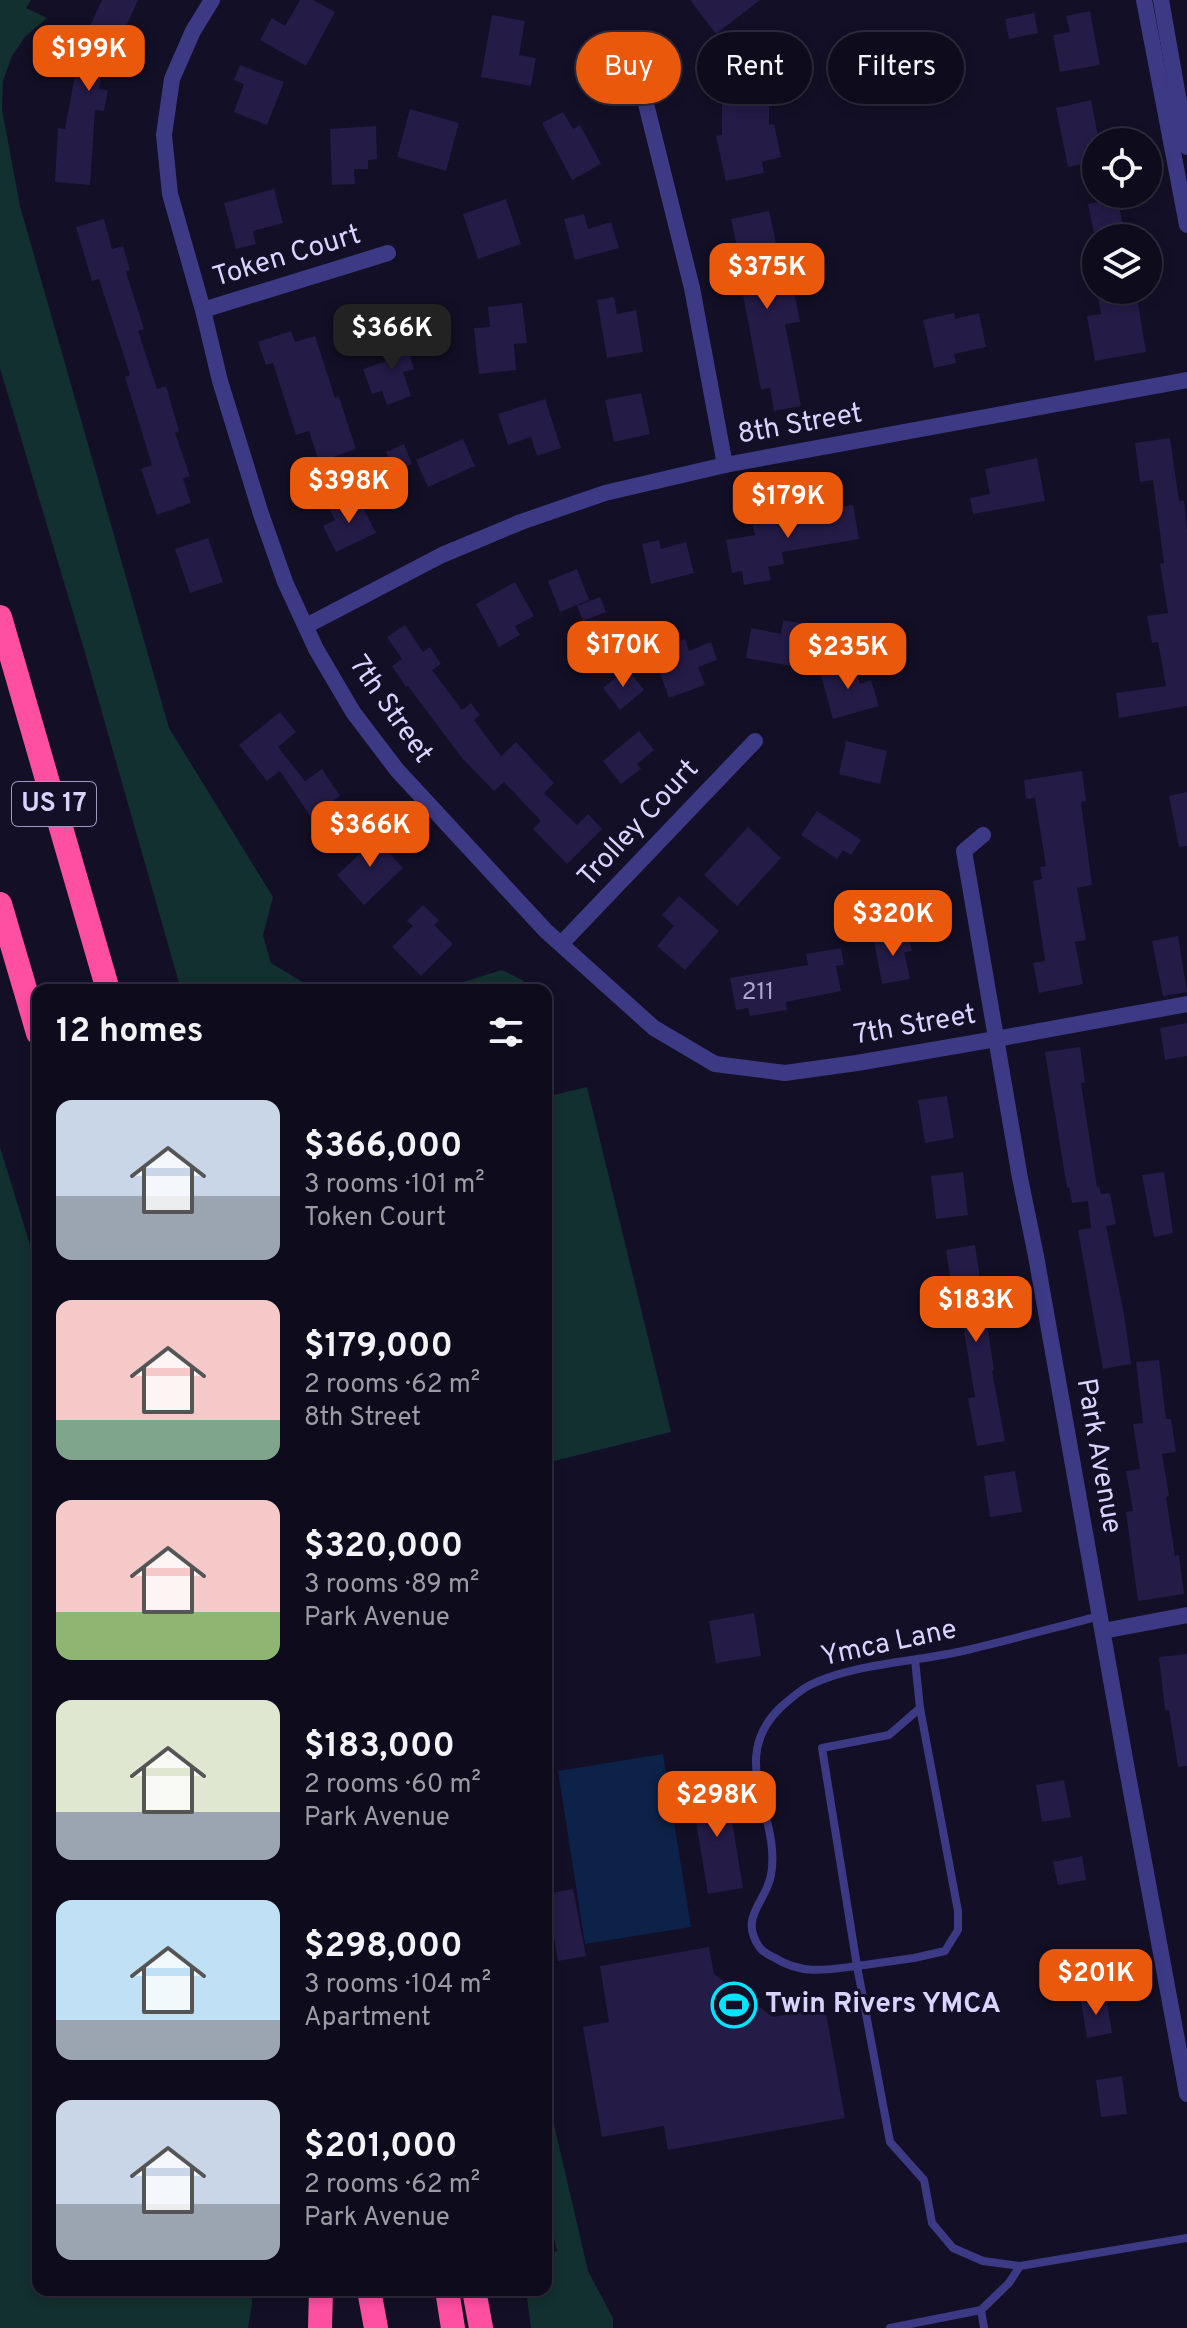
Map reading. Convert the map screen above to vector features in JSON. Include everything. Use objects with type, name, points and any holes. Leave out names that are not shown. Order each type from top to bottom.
[{"type":"highway","name":"US 17","points":[[0,617],[106,984]]},
{"type":"highway","points":[[0,904],[32,1013]]},
{"type":"highway","points":[[320,2328],[321,2296]]},
{"type":"highway","points":[[370,2296],[376,2328]]},
{"type":"highway","points":[[448,2296],[453,2328]]},
{"type":"highway","points":[[475,2296],[481,2328]]},
{"type":"street","name":"7th Street","points":[[212,0],[193,31],[172,79],[164,135],[170,194],[220,381],[285,582],[353,712],[397,770],[561,944],[654,1028],[715,1064],[785,1073],[1187,1004]]},
{"type":"street","points":[[1144,0],[1187,225]]},
{"type":"street","points":[[1161,0],[1187,147]]},
{"type":"street","points":[[646,104],[692,288],[725,465]]},
{"type":"street","name":"Token Court","points":[[203,310],[388,253]]},
{"type":"street","name":"8th Street","points":[[306,626],[442,555],[521,522],[605,493],[725,465],[1187,380]]},
{"type":"street","name":"Trolley Court","points":[[561,944],[755,741]]},
{"type":"street","name":"Park Avenue","points":[[983,835],[964,851],[1187,2094]]},
{"type":"street","points":[[1102,1624],[1187,1615]]},
{"type":"lane","name":"Ymca Lane","points":[[857,1966],[820,1971],[789,1967],[763,1951],[753,1935],[751,1919],[771,1876],[772,1851],[756,1751],[762,1730],[780,1708],[808,1685],[851,1671],[1102,1624]]},
{"type":"lane","points":[[857,1966],[945,1951],[958,1930],[958,1911],[920,1708],[915,1660]]},
{"type":"lane","points":[[920,1708],[889,1735],[822,1748],[857,1966],[890,2142],[924,2180],[932,2223],[953,2248],[983,2261],[1020,2266],[1187,2238]]},
{"type":"lane","points":[[890,2328],[981,2310],[1009,2283],[1020,2266]]},
{"type":"lane","points":[[981,2310],[984,2328]]},
{"type":"green space","points":[[0,0],[31,0],[26,8],[47,18],[25,37],[12,56],[3,81],[2,109],[20,206],[169,728],[273,897],[263,935],[271,963],[306,984],[179,984],[0,368]]},
{"type":"green space","points":[[502,970],[524,981],[523,984],[456,984]]},
{"type":"green space","points":[[587,1087],[671,1432],[552,1462],[552,1096]]},
{"type":"green space","points":[[0,1147],[32,1251],[32,2296],[251,2296],[252,2304],[248,2328],[0,2328]]},
{"type":"green space","points":[[552,2116],[588,2271],[613,2318],[613,2328],[531,2328],[527,2296],[552,2296],[552,2253],[557,2251],[552,2230]]},
{"type":"water","points":[[663,1754],[691,1927],[585,1944],[558,1771]]},
{"type":"building","points":[[102,0],[138,0],[117,46],[107,42],[99,89],[108,90],[104,111],[95,110],[90,185],[55,182],[58,128],[65,129],[80,48]]},
{"type":"building","points":[[300,0],[313,0],[335,12],[306,66],[260,40],[272,18],[285,26]]},
{"type":"building","points":[[690,0],[760,0],[719,32],[714,32]]},
{"type":"building","points":[[1090,11],[1100,65],[1060,72],[1053,35],[1070,32],[1066,16]]},
{"type":"building","points":[[1034,13],[1038,33],[1009,39],[1005,19]]},
{"type":"building","points":[[492,15],[525,21],[519,55],[536,58],[531,86],[481,77]]},
{"type":"building","points":[[240,65],[284,82],[267,125],[234,112],[244,84],[234,80]]},
{"type":"building","points":[[1091,100],[1096,128],[1082,128],[1082,164],[1068,167],[1056,108]]},
{"type":"building","points":[[722,104],[769,104],[769,125],[774,124],[781,157],[762,162],[764,173],[726,181],[716,136],[722,135]]},
{"type":"building","points":[[410,109],[459,123],[446,171],[397,157]]},
{"type":"building","points":[[563,112],[573,129],[580,125],[601,164],[572,180],[542,123]]},
{"type":"building","points":[[376,126],[377,159],[368,160],[368,169],[354,169],[355,184],[332,185],[330,129]]},
{"type":"building","points":[[274,189],[283,223],[253,231],[256,244],[236,249],[224,203]]},
{"type":"building","points":[[506,199],[521,244],[478,259],[463,214]]},
{"type":"building","points":[[1089,208],[1119,208],[1123,224],[1092,224]]},
{"type":"building","points":[[769,211],[777,248],[763,251],[771,295],[794,291],[800,322],[785,324],[801,406],[774,411],[770,388],[761,390],[741,284],[745,284],[731,219]]},
{"type":"building","points":[[584,214],[588,229],[611,222],[619,248],[575,260],[564,219]]},
{"type":"building","points":[[104,219],[112,249],[123,246],[130,270],[126,272],[144,329],[138,331],[157,389],[166,386],[179,431],[175,433],[190,476],[183,479],[191,503],[157,515],[141,469],[152,465],[125,377],[130,375],[99,279],[92,281],[76,227]]},
{"type":"building","points":[[614,297],[617,314],[636,310],[643,352],[607,358],[597,300]]},
{"type":"building","points":[[522,303],[527,343],[514,344],[516,370],[479,374],[474,328],[490,327],[488,307]]},
{"type":"building","points":[[1099,304],[1138,304],[1146,352],[1095,361],[1087,316],[1101,314]]},
{"type":"building","points":[[954,313],[955,319],[979,313],[986,347],[954,354],[956,363],[934,368],[923,320]]},
{"type":"building","points":[[291,331],[295,342],[315,336],[356,449],[319,462],[309,431],[296,435],[273,363],[266,365],[258,342]]},
{"type":"building","points":[[407,333],[414,355],[410,357],[414,369],[403,372],[411,396],[387,405],[382,391],[372,394],[363,369],[395,358],[389,340]]},
{"type":"building","points":[[641,393],[650,434],[614,442],[605,400]]},
{"type":"building","points":[[545,399],[561,448],[537,456],[531,437],[508,445],[498,414]]},
{"type":"building","points":[[1170,438],[1179,501],[1184,501],[1187,530],[1187,706],[1119,718],[1116,693],[1166,686],[1158,642],[1152,643],[1147,616],[1168,613],[1160,564],[1164,563],[1153,480],[1140,482],[1135,443]]},
{"type":"building","points":[[463,439],[475,466],[428,487],[416,460]]},
{"type":"building","points":[[404,444],[412,464],[394,472],[386,452]]},
{"type":"building","points":[[1037,458],[1045,501],[973,514],[970,498],[990,494],[985,469]]},
{"type":"building","points":[[357,496],[376,533],[336,552],[323,526],[335,520],[330,510]]},
{"type":"building","points":[[853,505],[859,539],[782,552],[784,564],[768,567],[771,580],[744,585],[742,571],[732,573],[726,540],[755,535],[752,521]]},
{"type":"building","points":[[208,538],[223,582],[190,593],[175,549]]},
{"type":"building","points":[[659,540],[661,549],[686,542],[694,573],[651,584],[642,544]]},
{"type":"building","points":[[577,569],[589,600],[560,612],[548,581]]},
{"type":"building","points":[[515,582],[534,616],[515,626],[520,635],[499,647],[476,604]]},
{"type":"building","points":[[600,597],[606,612],[583,621],[577,606]]},
{"type":"building","points":[[783,620],[805,624],[797,667],[746,658],[751,628],[781,634]]},
{"type":"building","points":[[405,625],[423,652],[430,647],[441,664],[432,670],[462,710],[471,703],[480,715],[474,720],[501,756],[516,742],[554,783],[544,793],[577,825],[588,814],[602,829],[567,864],[533,829],[541,821],[504,782],[494,791],[462,758],[406,687],[392,666],[402,659],[387,637]]},
{"type":"building","points":[[685,639],[689,651],[711,642],[717,660],[698,667],[705,685],[669,698],[652,651]]},
{"type":"building","points":[[854,662],[860,684],[871,680],[879,706],[833,719],[820,672]]},
{"type":"building","points":[[627,669],[644,690],[620,710],[603,688]]},
{"type":"building","points":[[280,712],[296,732],[278,747],[305,781],[322,769],[340,796],[333,801],[344,817],[321,832],[280,771],[267,781],[239,745]]},
{"type":"building","points":[[639,731],[654,750],[637,764],[641,769],[621,784],[603,761]]},
{"type":"building","points":[[846,741],[887,751],[880,784],[839,774]]},
{"type":"building","points":[[1082,771],[1086,801],[1081,802],[1092,885],[1077,888],[1086,940],[1075,942],[1083,984],[1039,993],[1033,963],[1045,961],[1033,881],[1042,879],[1040,867],[1046,866],[1035,798],[1026,799],[1024,780]]},
{"type":"building","points":[[1187,792],[1187,846],[1179,847],[1169,796]]},
{"type":"building","points":[[817,811],[861,840],[851,855],[843,850],[837,859],[801,835]]},
{"type":"building","points":[[748,827],[781,858],[737,906],[704,875]]},
{"type":"building","points":[[371,833],[403,868],[364,905],[337,875],[360,854],[354,847]]},
{"type":"building","points":[[679,896],[719,931],[685,970],[657,946],[674,926],[662,915]]},
{"type":"building","points":[[423,905],[439,920],[434,925],[453,944],[421,976],[392,947],[413,926],[407,921]]},
{"type":"building","points":[[908,934],[912,951],[904,952],[910,979],[882,984],[874,941]]},
{"type":"building","points":[[1178,936],[1187,992],[1163,996],[1152,941]]},
{"type":"building","points":[[841,948],[844,965],[836,966],[841,991],[786,1002],[787,1010],[750,1016],[748,1008],[736,1010],[730,978],[808,965],[806,954]]},
{"type":"building","points":[[1187,1023],[1187,1056],[1165,1060],[1160,1028]]},
{"type":"building","points":[[1080,1047],[1085,1082],[1081,1083],[1097,1187],[1101,1194],[1110,1193],[1116,1224],[1106,1226],[1131,1364],[1103,1369],[1078,1230],[1091,1228],[1088,1201],[1072,1203],[1067,1188],[1045,1052]]},
{"type":"building","points":[[947,1096],[954,1138],[925,1143],[918,1100]]},
{"type":"building","points":[[963,1172],[968,1215],[936,1219],[931,1176]]},
{"type":"building","points":[[1164,1172],[1173,1233],[1154,1237],[1142,1175]]},
{"type":"building","points":[[975,1245],[1005,1441],[977,1446],[968,1398],[975,1397],[959,1301],[954,1302],[946,1250]]},
{"type":"building","points":[[1159,1360],[1166,1419],[1171,1419],[1176,1452],[1162,1454],[1169,1496],[1166,1497],[1184,1594],[1138,1601],[1126,1512],[1133,1511],[1126,1471],[1140,1469],[1133,1424],[1143,1423],[1136,1362]]},
{"type":"building","points":[[1015,1471],[1022,1512],[990,1517],[984,1476]]},
{"type":"building","points":[[754,1613],[761,1656],[716,1663],[709,1621]]},
{"type":"building","points":[[1187,1654],[1187,1766],[1178,1767],[1169,1710],[1165,1710],[1159,1657]]},
{"type":"building","points":[[1064,1780],[1071,1817],[1042,1822],[1036,1785]]},
{"type":"building","points":[[726,1784],[743,1888],[708,1894],[691,1791]]},
{"type":"building","points":[[1082,1856],[1086,1880],[1058,1885],[1053,1862]]},
{"type":"building","points":[[573,1889],[586,1956],[558,1961],[552,1928],[552,1893]]},
{"type":"building","points":[[709,1947],[714,1974],[773,2017],[825,2008],[845,2118],[668,2150],[664,2126],[602,2137],[583,2027],[609,2022],[600,1966]]},
{"type":"building","points":[[1106,1997],[1112,2033],[1087,2038],[1081,2001]]},
{"type":"building","points":[[1122,2076],[1127,2114],[1101,2117],[1096,2080]]},
{"type":"place","name":"Twin Rivers YMCA","points":[[734,2005]]}]
